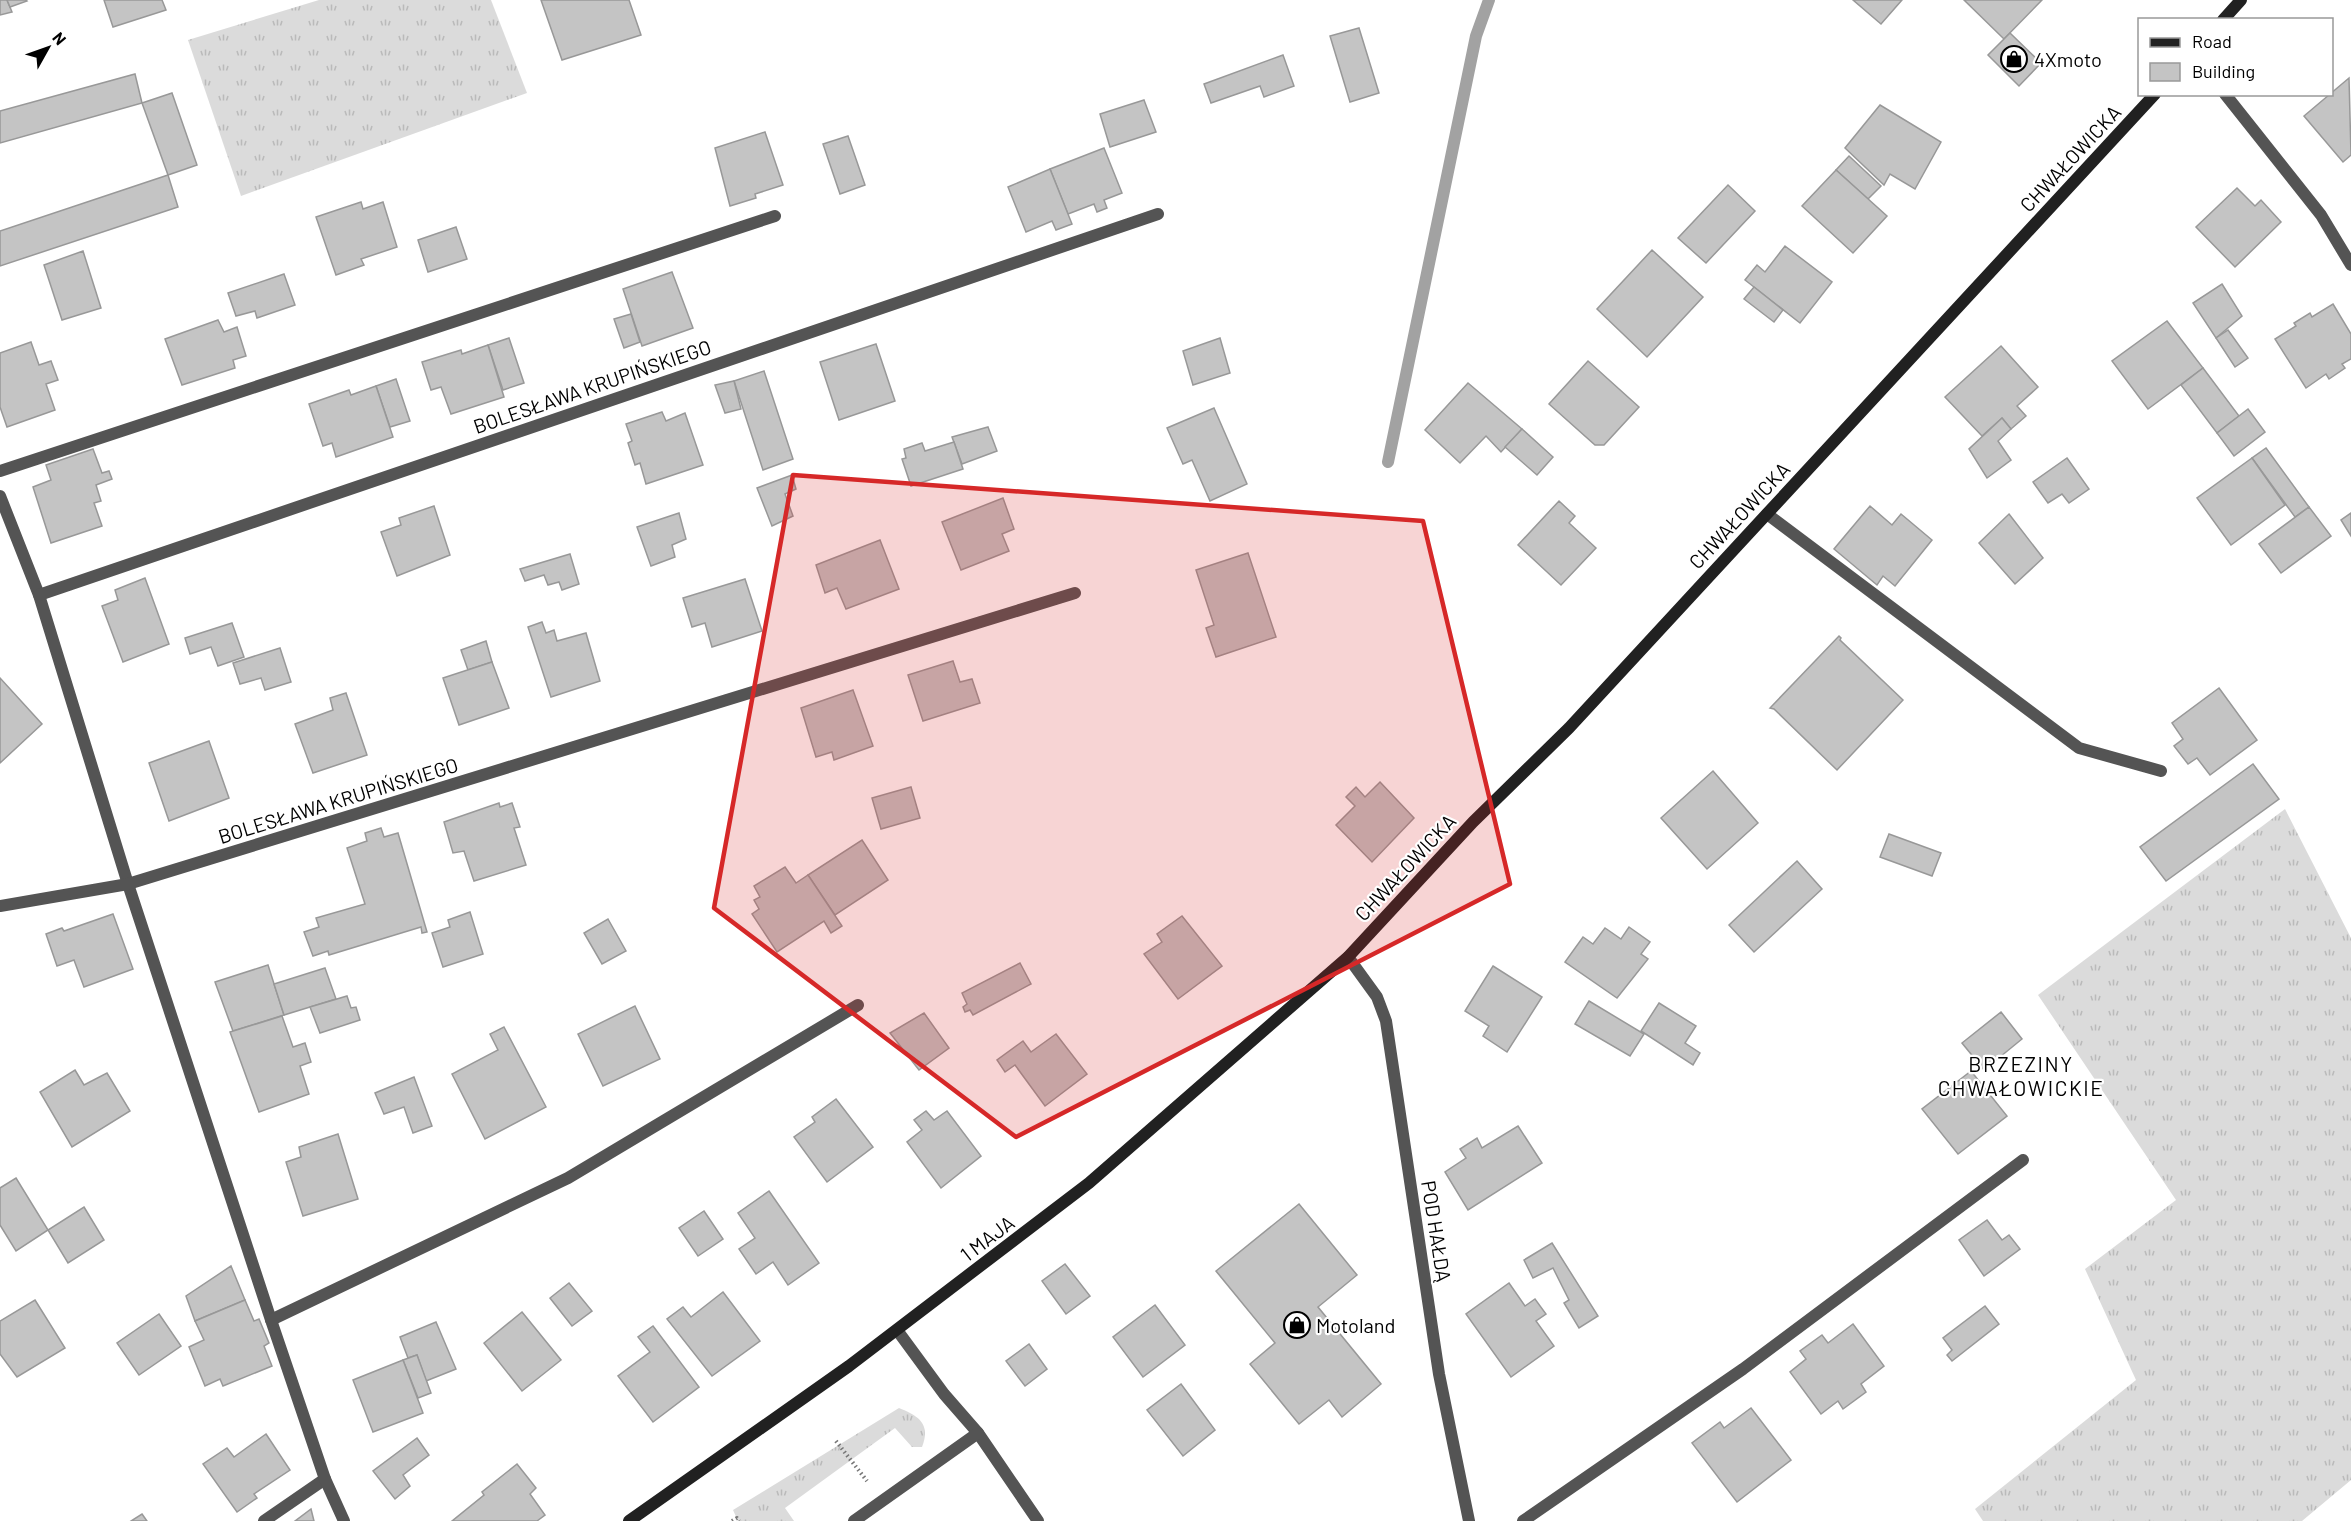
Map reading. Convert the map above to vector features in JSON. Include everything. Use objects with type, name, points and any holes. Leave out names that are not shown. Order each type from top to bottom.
[{"type":"main road","points":[[2225,18],[2241,0]]},
{"type":"main road","name":"CHWAŁOWICKA","points":[[1348,957],[1473,822],[1569,728],[2153,96]]},
{"type":"main road","name":"1 MAJA","points":[[629,1521],[897,1330],[1089,1183],[1348,957]]},
{"type":"street","points":[[2227,96],[2321,215],[2351,265]]},
{"type":"street","name":"BOLESŁAWA KRUPIŃSKIEGO","points":[[39,595],[1158,214]]},
{"type":"street","points":[[0,471],[775,216]]},
{"type":"street","points":[[0,496],[39,595],[128,884],[270,1320],[325,1479],[344,1521]]},
{"type":"street","points":[[1767,514],[2079,748],[2161,771]]},
{"type":"street","name":"BOLESŁAWA KRUPIŃSKIEGO","points":[[0,906],[128,884],[1075,593]]},
{"type":"street","name":"POD HAŁDĄ","points":[[1348,957],[1377,997],[1386,1021],[1439,1374],[1469,1521]]},
{"type":"street","points":[[270,1320],[568,1178],[858,1005]]},
{"type":"street","points":[[1523,1521],[1743,1369],[2024,1160]]},
{"type":"street","points":[[897,1330],[944,1394],[978,1433],[1038,1521]]},
{"type":"street","points":[[854,1521],[978,1433]]},
{"type":"street","points":[[264,1521],[325,1479]]},
{"type":"path","points":[[836,1441],[882,1502]]},
{"type":"path","points":[[732,1521],[737,1518],[739,1521]]},
{"type":"highlighted area","points":[[793,475],[1423,521],[1510,884],[1016,1137],[714,908]]},
{"type":"green space","points":[[319,0],[491,0],[527,93],[241,196],[188,40]]},
{"type":"green space","points":[[2285,809],[2351,938],[2351,1480],[2302,1521],[1983,1521],[1975,1509],[2136,1380],[2085,1269],[2176,1200],[2038,995]]},
{"type":"green space","points":[[899,1408],[912,1414],[924,1427],[922,1447],[912,1447],[895,1428],[785,1508],[794,1521],[738,1521],[733,1510]]},
{"type":"building","points":[[0,0],[7,0],[12,12],[0,15]]},
{"type":"building","points":[[7,0],[26,0],[27,1],[10,7]]},
{"type":"building","points":[[104,0],[162,0],[166,10],[113,27]]},
{"type":"building","points":[[541,0],[629,0],[641,35],[562,60]]},
{"type":"building","points":[[1853,0],[1902,0],[1881,24]]},
{"type":"building","points":[[1964,0],[2042,0],[2004,39]]},
{"type":"building","points":[[1359,28],[1379,93],[1350,102],[1330,36]]},
{"type":"building","name":"4Xmoto","points":[[2010,33],[2041,63],[2019,86],[1988,55]]},
{"type":"building","points":[[1283,55],[1294,86],[1264,97],[1260,86],[1211,103],[1204,84]]},
{"type":"building","points":[[135,74],[142,103],[0,143],[0,111]]},
{"type":"building","points":[[2349,78],[2351,155],[2343,162],[2304,116],[2328,96],[2333,96],[2333,92]]},
{"type":"building","points":[[172,93],[197,165],[168,175],[142,103]]},
{"type":"building","points":[[1144,100],[1156,132],[1110,147],[1100,114]]},
{"type":"building","points":[[1880,105],[1941,142],[1915,189],[1890,174],[1884,185],[1845,148]]},
{"type":"building","points":[[765,132],[783,185],[755,194],[756,198],[730,206],[715,148]]},
{"type":"building","points":[[848,136],[865,185],[840,194],[823,144]]},
{"type":"building","points":[[1104,148],[1122,193],[1104,200],[1107,208],[1097,212],[1094,204],[1068,214],[1050,169]]},
{"type":"building","points":[[1849,156],[1881,186],[1868,199],[1836,170]]},
{"type":"building","points":[[1050,169],[1072,224],[1056,230],[1052,221],[1026,232],[1008,187]]},
{"type":"building","points":[[1836,170],[1887,216],[1853,253],[1802,206]]},
{"type":"building","points":[[168,175],[178,207],[0,266],[0,231]]},
{"type":"building","points":[[1728,185],[1755,211],[1706,263],[1678,238]]},
{"type":"building","points":[[2237,188],[2255,206],[2261,200],[2281,222],[2235,267],[2196,227]]},
{"type":"building","points":[[361,202],[363,209],[383,202],[397,247],[361,259],[364,265],[336,275],[316,217]]},
{"type":"building","points":[[456,227],[467,259],[428,272],[418,240]]},
{"type":"building","points":[[1785,246],[1832,282],[1800,323],[1745,280],[1757,265],[1765,272]]},
{"type":"building","points":[[1652,250],[1703,297],[1647,357],[1597,309]]},
{"type":"building","points":[[83,251],[101,308],[62,320],[44,265]]},
{"type":"building","points":[[672,272],[693,328],[642,346],[623,289]]},
{"type":"building","points":[[284,274],[295,305],[257,318],[255,311],[236,316],[228,293]]},
{"type":"building","points":[[2222,284],[2242,316],[2216,338],[2193,303]]},
{"type":"building","points":[[1754,287],[1783,310],[1774,322],[1744,299]]},
{"type":"building","points":[[2333,304],[2351,334],[2351,359],[2342,364],[2345,368],[2329,379],[2326,374],[2306,388],[2275,339],[2296,326],[2294,323],[2310,313],[2312,317]]},
{"type":"building","points":[[631,314],[640,342],[624,348],[614,319]]},
{"type":"building","points":[[218,320],[224,332],[237,327],[246,356],[233,360],[235,368],[182,385],[165,339]]},
{"type":"building","points":[[2167,321],[2203,368],[2148,409],[2112,361]]},
{"type":"building","points":[[2228,330],[2248,358],[2235,367],[2216,338]]},
{"type":"building","points":[[509,338],[524,383],[503,390],[488,345]]},
{"type":"building","points":[[1220,338],[1230,373],[1193,385],[1183,351]]},
{"type":"building","points":[[31,342],[39,365],[51,361],[58,380],[46,384],[55,410],[7,427],[0,407],[0,353]]},
{"type":"building","points":[[876,344],[895,401],[839,420],[820,362]]},
{"type":"building","points":[[488,345],[504,397],[451,414],[441,387],[431,390],[422,362],[461,350],[462,354]]},
{"type":"building","points":[[2001,346],[2038,387],[2017,406],[2026,416],[2011,429],[2002,418],[1982,436],[1945,397]]},
{"type":"building","points":[[1588,361],[1639,407],[1604,445],[1595,445],[1549,404]]},
{"type":"building","points":[[2203,368],[2239,416],[2217,433],[2181,385]]},
{"type":"building","points":[[764,371],[793,459],[763,470],[734,381]]},
{"type":"building","points":[[396,379],[410,421],[390,427],[376,386]]},
{"type":"building","points":[[734,381],[741,409],[725,413],[715,385]]},
{"type":"building","points":[[1468,383],[1522,429],[1501,452],[1486,436],[1460,463],[1425,430]]},
{"type":"building","points":[[376,386],[393,437],[336,457],[332,443],[323,446],[309,404],[349,390],[351,395]]},
{"type":"building","points":[[1214,408],[1247,484],[1210,501],[1192,460],[1183,464],[1167,428]]},
{"type":"building","points":[[2248,409],[2265,432],[2234,456],[2217,433]]},
{"type":"building","points":[[662,412],[666,421],[685,413],[703,465],[646,484],[640,463],[635,465],[628,443],[632,441],[626,424]]},
{"type":"building","points":[[2002,418],[2011,429],[1998,441],[2011,460],[1987,478],[1969,449]]},
{"type":"building","points":[[988,427],[997,451],[962,464],[952,437]]},
{"type":"building","points":[[1522,429],[1553,457],[1537,475],[1505,447]]},
{"type":"building","points":[[954,442],[963,469],[911,486],[902,459],[906,458],[904,449],[922,443],[925,451]]},
{"type":"building","points":[[2266,448],[2309,507],[2295,517],[2252,458]]},
{"type":"building","points":[[93,449],[102,473],[109,471],[112,479],[96,485],[101,501],[94,503],[102,526],[51,543],[33,487],[51,480],[46,465]]},
{"type":"building","points":[[2067,458],[2089,489],[2069,503],[2062,494],[2048,503],[2033,482]]},
{"type":"building","points":[[2252,458],[2285,505],[2231,545],[2197,498]]},
{"type":"building","points":[[792,475],[796,489],[785,494],[793,516],[772,526],[757,488]]},
{"type":"building","points":[[1003,498],[1014,529],[1002,534],[1009,551],[961,570],[942,522]]},
{"type":"building","points":[[1559,501],[1575,516],[1569,523],[1596,548],[1561,585],[1518,545]]},
{"type":"building","points":[[434,506],[450,555],[397,576],[381,532],[401,525],[399,518]]},
{"type":"building","points":[[1870,506],[1892,525],[1901,514],[1932,540],[1895,586],[1883,576],[1877,585],[1834,549]]},
{"type":"building","points":[[2309,507],[2331,536],[2281,573],[2259,544]]},
{"type":"building","points":[[679,513],[686,539],[672,545],[675,557],[651,566],[637,527]]},
{"type":"building","points":[[2351,513],[2351,536],[2341,520]]},
{"type":"building","points":[[2009,514],[2043,558],[2015,584],[1979,543]]},
{"type":"building","points":[[880,540],[899,589],[846,609],[837,588],[825,593],[816,565]]},
{"type":"building","points":[[1248,553],[1276,637],[1216,657],[1206,628],[1214,625],[1196,570]]},
{"type":"building","points":[[570,554],[579,584],[562,590],[559,582],[548,585],[544,575],[525,581],[520,569]]},
{"type":"building","points":[[145,578],[169,644],[123,662],[102,606],[118,600],[115,590]]},
{"type":"building","points":[[745,579],[762,631],[712,647],[705,623],[692,627],[683,598]]},
{"type":"building","points":[[542,622],[546,633],[554,630],[557,641],[586,633],[600,681],[551,697],[528,627]]},
{"type":"building","points":[[232,623],[244,657],[218,666],[211,647],[190,654],[185,638]]},
{"type":"building","points":[[1839,636],[1840,640],[1903,700],[1837,770],[1774,709],[1770,708]]},
{"type":"building","points":[[486,641],[492,662],[468,670],[461,650]]},
{"type":"building","points":[[280,648],[291,682],[265,690],[261,678],[240,684],[233,663]]},
{"type":"building","points":[[953,661],[960,682],[972,679],[980,703],[923,721],[908,675]]},
{"type":"building","points":[[492,662],[509,708],[459,725],[443,678]]},
{"type":"building","points":[[0,678],[42,724],[0,763]]},
{"type":"building","points":[[2219,688],[2257,740],[2210,775],[2197,758],[2188,764],[2174,746],[2183,739],[2172,723]]},
{"type":"building","points":[[853,690],[873,746],[834,760],[832,752],[816,757],[801,708]]},
{"type":"building","points":[[346,693],[367,755],[313,773],[295,724],[333,710],[330,698]]},
{"type":"building","points":[[209,741],[229,798],[169,821],[149,763]]},
{"type":"building","points":[[2253,764],[2279,799],[2166,881],[2140,847]]},
{"type":"building","points":[[1713,771],[1758,823],[1707,869],[1661,818]]},
{"type":"building","points":[[1380,782],[1414,818],[1372,862],[1336,825],[1355,806],[1346,797],[1356,787],[1365,797]]},
{"type":"building","points":[[911,787],[920,818],[881,829],[872,798]]},
{"type":"building","points":[[499,803],[500,807],[512,803],[520,827],[514,828],[526,865],[474,881],[464,851],[453,853],[444,822]]},
{"type":"building","points":[[381,828],[384,837],[398,833],[427,932],[422,933],[421,927],[329,955],[328,951],[313,956],[304,932],[319,927],[316,918],[365,904],[347,848],[367,841],[365,833]]},
{"type":"building","points":[[1889,834],[1941,853],[1932,876],[1880,857]]},
{"type":"building","points":[[862,840],[888,880],[835,915],[808,875]]},
{"type":"building","points":[[1797,861],[1822,889],[1754,952],[1729,925]]},
{"type":"building","points":[[785,867],[796,883],[808,875],[842,926],[831,933],[824,921],[777,952],[752,914],[759,909],[754,900],[760,897],[754,886]]},
{"type":"building","points":[[470,912],[483,954],[443,967],[432,933],[450,927],[448,920]]},
{"type":"building","points":[[113,914],[133,969],[84,987],[74,960],[57,966],[46,934],[62,928],[64,931]]},
{"type":"building","points":[[1182,916],[1222,966],[1178,999],[1144,954],[1162,942],[1157,934]]},
{"type":"building","points":[[608,919],[626,951],[602,964],[584,933]]},
{"type":"building","points":[[1629,927],[1650,942],[1641,954],[1648,959],[1617,998],[1565,962],[1583,937],[1593,944],[1605,928],[1621,939]]},
{"type":"building","points":[[1020,963],[1031,984],[973,1015],[970,1010],[965,1012],[963,1007],[967,1004],[962,993]]},
{"type":"building","points":[[268,965],[284,1015],[233,1031],[215,982]]},
{"type":"building","points":[[1493,966],[1542,997],[1507,1052],[1483,1036],[1489,1026],[1465,1011]]},
{"type":"building","points":[[325,968],[336,999],[284,1015],[274,984]]},
{"type":"building","points":[[347,996],[351,1008],[356,1007],[360,1020],[320,1033],[310,1007]]},
{"type":"building","points":[[1589,1001],[1644,1034],[1630,1056],[1575,1024]]},
{"type":"building","points":[[1659,1003],[1696,1026],[1685,1043],[1700,1053],[1693,1065],[1641,1031]]},
{"type":"building","points":[[635,1006],[660,1059],[603,1086],[578,1034]]},
{"type":"building","points":[[2001,1012],[2022,1039],[1984,1070],[1962,1043]]},
{"type":"building","points":[[924,1013],[949,1048],[919,1070],[890,1033]]},
{"type":"building","points":[[282,1016],[293,1047],[305,1043],[311,1062],[300,1066],[309,1094],[259,1112],[230,1032]]},
{"type":"building","points":[[504,1027],[546,1107],[485,1139],[452,1074],[498,1050],[490,1034]]},
{"type":"building","points":[[1056,1034],[1087,1074],[1045,1106],[1015,1065],[1005,1072],[997,1060],[1023,1041],[1031,1052]]},
{"type":"building","points":[[75,1070],[84,1085],[107,1073],[130,1111],[72,1147],[40,1092]]},
{"type":"building","points":[[1971,1071],[2007,1116],[1958,1154],[1922,1109]]},
{"type":"building","points":[[414,1077],[432,1126],[413,1133],[404,1107],[384,1114],[375,1093]]},
{"type":"building","points":[[836,1099],[873,1147],[827,1182],[794,1137],[815,1122],[812,1117]]},
{"type":"building","points":[[926,1111],[934,1120],[947,1111],[981,1156],[941,1188],[907,1142],[922,1130],[914,1120]]},
{"type":"building","points":[[1518,1126],[1542,1163],[1468,1210],[1445,1172],[1466,1158],[1460,1149],[1477,1138],[1482,1148]]},
{"type":"building","points":[[338,1134],[358,1199],[303,1216],[286,1162],[301,1157],[299,1147]]},
{"type":"building","points":[[16,1178],[48,1230],[16,1251],[0,1225],[0,1188]]},
{"type":"building","points":[[769,1191],[819,1263],[788,1285],[773,1262],[756,1274],[739,1249],[755,1238],[738,1213]]},
{"type":"building","name":"Motoland","points":[[1299,1204],[1357,1275],[1318,1307],[1381,1384],[1342,1417],[1329,1400],[1299,1424],[1250,1364],[1275,1343],[1216,1271]]},
{"type":"building","points":[[84,1207],[104,1240],[68,1263],[48,1230]]},
{"type":"building","points":[[704,1211],[723,1239],[698,1256],[679,1228]]},
{"type":"building","points":[[1987,1220],[2002,1240],[2009,1235],[2020,1249],[1984,1276],[1959,1240]]},
{"type":"building","points":[[1552,1243],[1598,1316],[1579,1328],[1564,1303],[1569,1300],[1553,1268],[1533,1278],[1524,1260]]},
{"type":"building","points":[[1065,1264],[1090,1296],[1066,1314],[1042,1281]]},
{"type":"building","points":[[231,1266],[245,1300],[195,1321],[186,1296]]},
{"type":"building","points":[[569,1283],[592,1311],[572,1326],[550,1298]]},
{"type":"building","points":[[1509,1283],[1525,1306],[1535,1299],[1546,1314],[1536,1321],[1554,1346],[1511,1377],[1466,1314]]},
{"type":"building","points":[[723,1292],[760,1341],[712,1376],[667,1319],[683,1307],[691,1317]]},
{"type":"building","points":[[35,1300],[65,1348],[17,1377],[0,1354],[0,1321]]},
{"type":"building","points":[[245,1300],[254,1321],[259,1319],[269,1343],[264,1346],[272,1366],[223,1386],[220,1379],[205,1386],[189,1347],[204,1340],[195,1321]]},
{"type":"building","points":[[1155,1305],[1185,1345],[1143,1377],[1113,1337]]},
{"type":"building","points":[[1985,1306],[1999,1324],[1952,1361],[1947,1355],[1952,1350],[1943,1338]]},
{"type":"building","points":[[522,1312],[561,1360],[522,1391],[484,1343]]},
{"type":"building","points":[[159,1314],[181,1346],[139,1375],[117,1343]]},
{"type":"building","points":[[436,1322],[456,1369],[426,1381],[417,1355],[408,1358],[400,1337]]},
{"type":"building","points":[[1853,1324],[1884,1366],[1861,1384],[1866,1392],[1843,1409],[1838,1401],[1821,1414],[1790,1372],[1806,1359],[1800,1351],[1822,1335],[1828,1343]]},
{"type":"building","points":[[653,1326],[699,1387],[653,1422],[618,1376],[650,1352],[638,1337]]},
{"type":"building","points":[[1029,1344],[1047,1369],[1025,1386],[1006,1361]]},
{"type":"building","points":[[417,1355],[431,1393],[418,1398],[403,1360]]},
{"type":"building","points":[[403,1360],[423,1413],[373,1432],[353,1380]]},
{"type":"building","points":[[1181,1384],[1215,1430],[1183,1456],[1147,1410]]},
{"type":"building","points":[[1751,1408],[1791,1460],[1737,1502],[1692,1443],[1720,1422],[1724,1428]]},
{"type":"building","points":[[266,1434],[290,1470],[254,1494],[257,1498],[237,1512],[203,1464],[227,1448],[234,1457]]},
{"type":"building","points":[[417,1438],[429,1455],[403,1475],[410,1486],[395,1499],[373,1471]]},
{"type":"building","points":[[517,1464],[536,1488],[530,1494],[545,1515],[537,1521],[452,1521],[484,1495],[482,1492]]},
{"type":"building","points":[[311,1509],[314,1521],[295,1521]]},
{"type":"building","points":[[142,1514],[147,1521],[131,1521]]},
{"type":"waterway","points":[[1388,462],[1476,36],[1489,0]]},
{"type":"place","name":"4Xmoto","points":[[2014,59]]},
{"type":"place","name":"Motoland","points":[[1297,1325]]},
{"type":"district","name":"BRZEZINY CHWAŁOWICKIE","points":[[2021,1075]]}]
